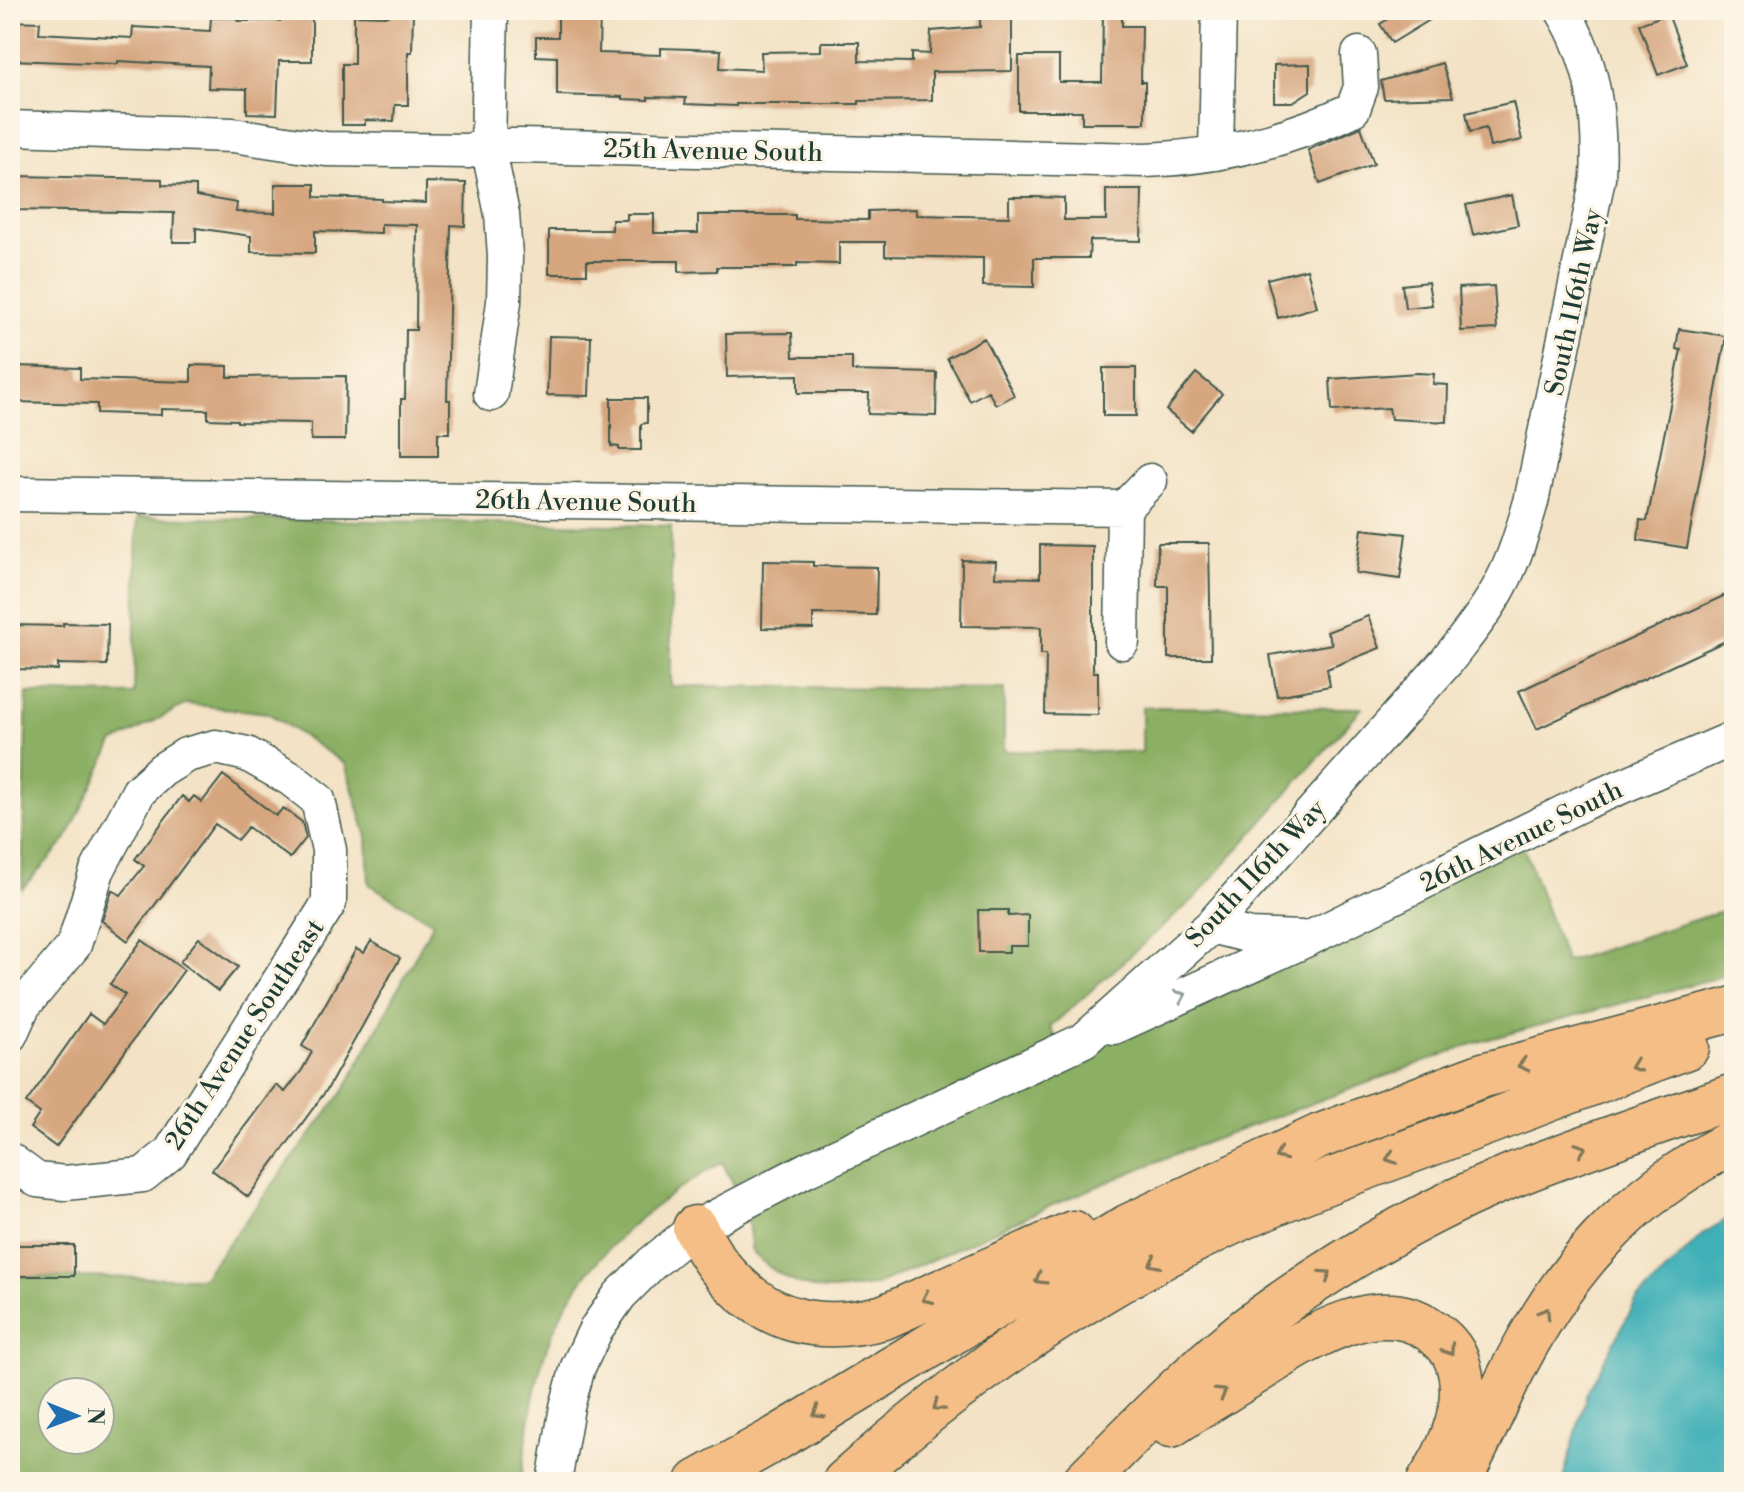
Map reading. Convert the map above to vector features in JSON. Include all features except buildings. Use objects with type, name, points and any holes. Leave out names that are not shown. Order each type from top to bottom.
[{"type":"highway","points":[[698,1482],[1156,1211],[1320,1136],[1483,1075],[1734,1009]]},
{"type":"highway","points":[[845,1482],[885,1446],[1011,1350],[1124,1278],[1240,1218],[1345,1174],[1734,1029]]},
{"type":"highway","points":[[1085,1482],[1164,1402],[1261,1318],[1348,1260],[1437,1210],[1508,1177],[1734,1096]]},
{"type":"highway","points":[[1458,1482],[1536,1327],[1572,1274],[1604,1235],[1653,1191],[1698,1160],[1734,1141]]},
{"type":"highway","points":[[695,1228],[721,1269],[754,1300],[775,1314],[826,1326],[854,1325],[884,1317],[1062,1236],[1156,1211]]},
{"type":"highway","points":[[1085,1482],[1304,1342],[1333,1328],[1382,1316],[1408,1318],[1422,1324],[1448,1345],[1457,1360],[1461,1384],[1460,1411],[1453,1440],[1429,1482]]},
{"type":"street","points":[[491,10],[488,146],[502,214],[505,256],[504,302],[491,394]]},
{"type":"street","points":[[1216,153],[1219,10]]},
{"type":"street","name":"South 116th Way","points":[[554,1482],[578,1367],[596,1329],[620,1295],[695,1228],[808,1169],[1084,1040],[1211,926],[1447,661],[1501,584],[1519,543],[1542,454],[1598,178],[1600,145],[1597,101],[1586,61],[1572,25],[1562,10]]},
{"type":"street","name":"25th Avenue South","points":[[10,128],[233,135],[326,149],[468,151],[488,146],[1146,160],[1190,158],[1270,142],[1319,126],[1353,109],[1361,87],[1359,54]]},
{"type":"street","points":[[1122,642],[1124,508],[1150,481]]},
{"type":"street","name":"26th Avenue South","points":[[10,494],[1124,508]]},
{"type":"street","name":"26th Avenue South","points":[[1084,1040],[1310,938],[1583,803],[1734,738]]},
{"type":"street","name":"26th Avenue Southeast","points":[[10,1035],[23,1006],[74,945],[97,871],[139,791],[162,770],[186,755],[216,747],[247,754],[291,779],[318,800],[329,850],[329,903],[170,1153],[143,1175],[65,1183],[37,1180],[10,1160]]},
{"type":"street","name":"26th Avenue South","points":[[1211,926],[1250,936],[1310,938]]},
{"type":"street","points":[[10,973],[43,982]]},
{"type":"green space","points":[[137,517],[671,526],[671,686],[1004,689],[1004,751],[1142,752],[1142,707],[1362,708],[1196,897],[1050,1027],[1066,1058],[1522,843],[1566,962],[1734,907],[1734,973],[1478,1042],[1175,1154],[1043,1209],[879,1284],[859,1288],[810,1288],[781,1275],[752,1252],[746,1208],[722,1162],[668,1197],[619,1238],[597,1261],[561,1314],[542,1361],[521,1482],[10,1482],[10,1277],[202,1278],[345,1089],[433,923],[369,884],[367,837],[345,764],[268,713],[186,704],[113,743],[66,840],[22,889],[27,693],[134,694]]},
{"type":"water","points":[[1734,1215],[1734,1482],[1562,1482],[1587,1393],[1636,1301],[1704,1233]]}]
